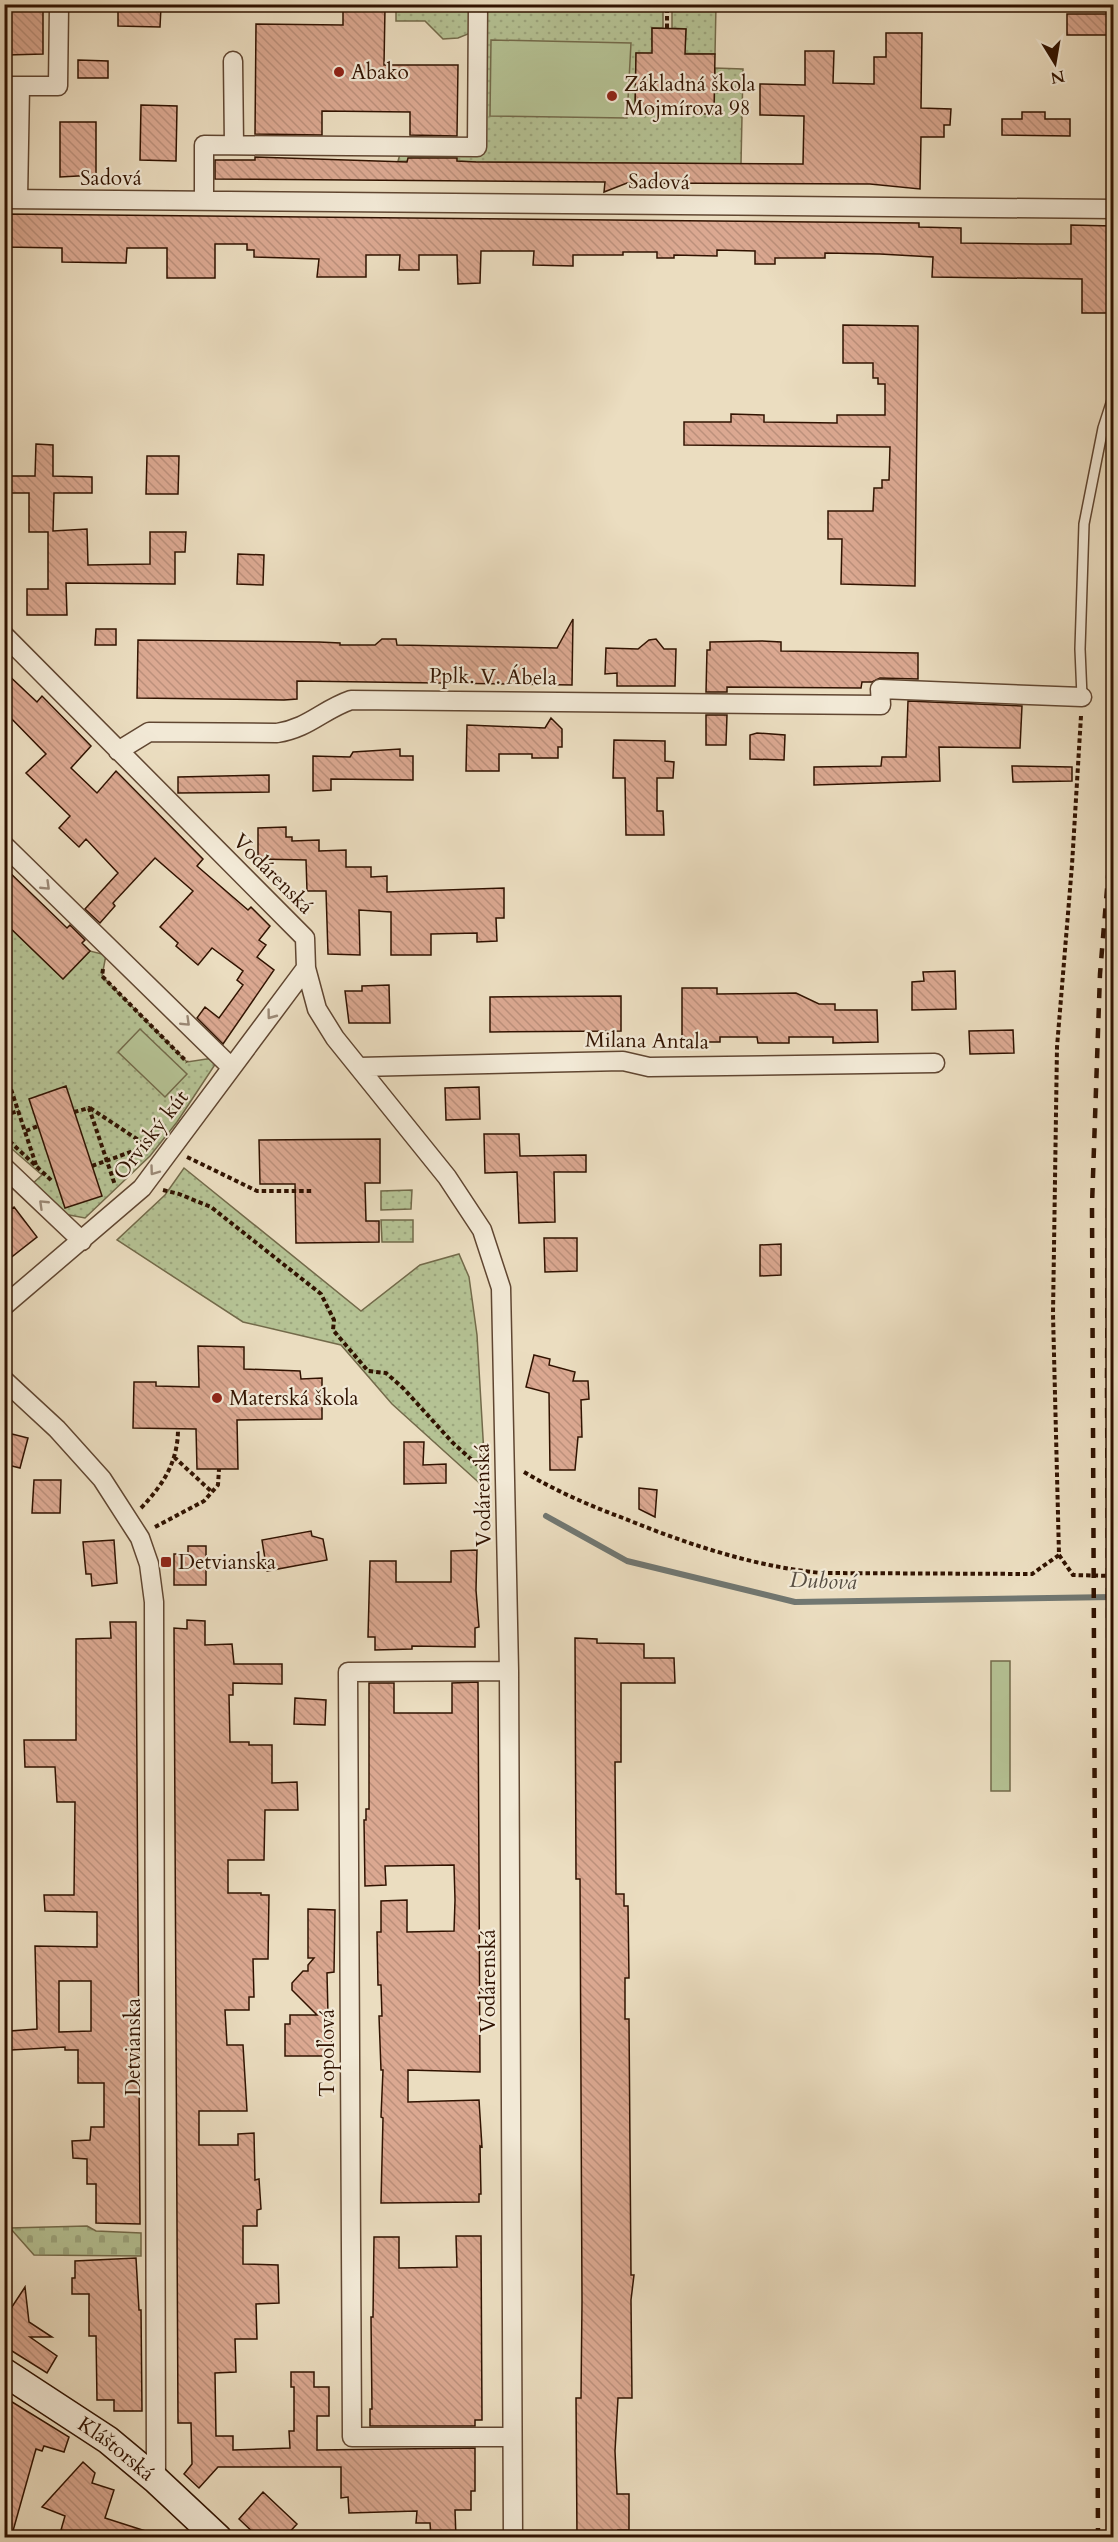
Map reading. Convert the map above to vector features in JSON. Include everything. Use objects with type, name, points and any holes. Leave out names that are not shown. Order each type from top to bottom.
[{"type":"street","points":[[204,201],[204,145],[477,147],[478,4]]},
{"type":"street","name":"Sadová","points":[[59,7],[58,86],[12,86],[11,199],[1113,209]]},
{"type":"street","points":[[233,61],[234,145]]},
{"type":"street","name":"Vodárenská","points":[[4,635],[305,938],[306,969],[317,1009],[359,1067],[447,1177],[482,1230],[501,1288],[509,1671],[513,2538]]},
{"type":"street","name":"Pplk. V. Ábela","points":[[118,751],[149,732],[277,733],[295,731],[313,722],[332,707],[351,700],[880,705],[880,689],[1082,697]]},
{"type":"street","points":[[4,845],[231,1067]]},
{"type":"street","name":"Orviský kút","points":[[4,1306],[142,1188],[306,969]]},
{"type":"street","name":"Milana Antala","points":[[359,1067],[623,1061],[649,1067],[935,1063]]},
{"type":"street","points":[[4,1167],[82,1241]]},
{"type":"street","name":"Detvianska","points":[[4,1380],[57,1429],[102,1479],[140,1538],[149,1564],[154,1614],[156,2480]]},
{"type":"street","name":"Topoľová","points":[[509,1671],[348,1672],[352,2436],[512,2437]]},
{"type":"street","name":"Kláštorská","points":[[4,2372],[108,2440],[156,2480],[218,2538]]},
{"type":"lane","points":[[1082,697],[1080,649],[1084,524],[1103,428],[1113,394]]},
{"type":"path","points":[[667,4],[667,28]]},
{"type":"path","points":[[1082,697],[1072,865],[1057,1047],[1053,1314],[1059,1555],[1073,1575],[1113,1576]]},
{"type":"path","points":[[4,1068],[38,1168]]},
{"type":"path","points":[[89,1108],[116,1189],[121,1185]]},
{"type":"path","points":[[74,1112],[89,1108],[154,1151]]},
{"type":"path","points":[[4,1115],[19,1110]]},
{"type":"path","points":[[26,1131],[38,1126]]},
{"type":"path","points":[[4,1136],[54,1182],[46,1185]]},
{"type":"path","points":[[92,1166],[147,1146]]},
{"type":"path","points":[[186,1157],[257,1191],[314,1191]]},
{"type":"path","points":[[161,1189],[211,1207],[321,1294],[334,1320],[333,1330],[368,1371],[386,1373],[404,1389],[452,1442],[485,1472],[491,1473]]},
{"type":"path","points":[[140,1508],[158,1490],[174,1457],[178,1445],[178,1429]]},
{"type":"path","points":[[174,1457],[212,1492]]},
{"type":"path","points":[[152,1529],[204,1501],[218,1485],[219,1469]]},
{"type":"path","points":[[522,1471],[556,1492],[644,1527],[733,1558],[795,1570],[821,1573],[1032,1574],[1059,1555]]},
{"type":"green space","points":[[396,5],[473,5],[473,24],[468,34],[458,38],[443,39],[425,21],[396,21]]},
{"type":"green space","name":"Základná škola Mojmírova 98","points":[[483,5],[631,7],[631,5],[663,5],[663,28],[652,28],[652,46],[663,54],[636,53],[635,111],[714,114],[715,68],[743,69],[741,164],[398,161],[400,154],[481,153]]},
{"type":"green space","points":[[672,5],[716,5],[715,54],[672,53],[685,47],[686,29],[672,28]]},
{"type":"green space","points":[[491,40],[631,43],[627,118],[490,116]]},
{"type":"green space","points":[[4,922],[63,979],[90,951],[106,955],[102,976],[187,1062],[220,1057],[177,1122],[150,1156],[85,1218],[64,1214],[31,1185],[42,1175],[5,1143]]},
{"type":"green space","points":[[140,1029],[187,1074],[165,1097],[118,1052]]},
{"type":"green space","points":[[184,1168],[361,1311],[420,1265],[459,1254],[469,1277],[477,1335],[486,1489],[392,1404],[341,1345],[243,1322],[117,1240],[165,1195]]},
{"type":"green space","points":[[412,1190],[411,1209],[381,1210],[381,1191]]},
{"type":"green space","points":[[381,1220],[413,1220],[413,1242],[382,1242]]},
{"type":"green space","points":[[991,1661],[1010,1661],[1010,1791],[991,1791]]},
{"type":"green space","points":[[87,2226],[96,2231],[141,2233],[141,2256],[34,2255],[10,2228]]},
{"type":"building","points":[[6,4],[43,4],[43,54],[7,55]]},
{"type":"building","points":[[118,4],[154,4],[154,6],[161,7],[160,27],[118,26]]},
{"type":"building","points":[[343,4],[378,4],[385,8],[384,65],[458,65],[457,136],[410,135],[410,112],[322,111],[322,135],[255,134],[256,24],[343,25]]},
{"type":"building","points":[[1067,14],[1113,14],[1113,35],[1067,35]]},
{"type":"building","points":[[652,28],[686,29],[685,54],[715,54],[714,114],[635,112],[636,53],[652,53]]},
{"type":"building","points":[[886,33],[922,33],[921,108],[951,109],[950,125],[944,125],[944,137],[921,137],[920,189],[870,184],[627,183],[604,192],[605,182],[215,179],[215,160],[255,160],[255,157],[407,162],[408,158],[457,158],[457,161],[476,162],[803,164],[804,116],[760,115],[760,84],[805,85],[805,51],[834,51],[833,83],[874,84],[874,57],[886,57]]},
{"type":"building","points":[[78,60],[108,61],[108,78],[78,78]]},
{"type":"building","points":[[141,105],[177,106],[176,161],[140,160]]},
{"type":"building","points":[[1022,112],[1045,112],[1045,119],[1070,119],[1070,136],[1002,135],[1002,119],[1022,119]]},
{"type":"building","points":[[60,122],[96,122],[96,175],[60,177]]},
{"type":"building","points":[[4,214],[919,223],[919,227],[961,228],[961,243],[1037,244],[1071,244],[1071,225],[1113,226],[1113,313],[1082,313],[1082,279],[932,277],[933,257],[880,254],[825,253],[825,258],[775,258],[775,264],[755,264],[755,251],[717,250],[717,256],[674,255],[674,258],[657,258],[657,252],[623,252],[623,255],[573,255],[573,266],[533,265],[534,251],[481,251],[480,283],[458,284],[457,255],[419,255],[419,270],[399,270],[400,255],[366,255],[366,277],[317,277],[319,259],[254,257],[254,250],[247,250],[247,244],[215,244],[215,278],[167,278],[167,248],[127,248],[126,263],[62,262],[62,248],[4,247]]},
{"type":"building","points":[[843,325],[918,326],[915,586],[841,584],[842,539],[828,539],[828,511],[873,511],[874,488],[882,488],[882,480],[889,480],[890,447],[684,445],[684,422],[731,422],[731,414],[764,415],[764,422],[837,423],[837,415],[885,415],[885,384],[878,384],[878,378],[873,378],[873,363],[843,363]]},
{"type":"building","points":[[36,444],[53,445],[53,476],[92,477],[92,493],[54,493],[53,531],[87,529],[88,565],[150,564],[150,532],[186,532],[185,552],[175,552],[175,584],[66,583],[67,615],[27,615],[27,589],[48,589],[48,532],[29,532],[29,493],[4,493],[4,476],[35,476]]},
{"type":"building","points":[[147,456],[179,456],[178,494],[146,494]]},
{"type":"building","points":[[238,554],[264,555],[263,585],[237,584]]},
{"type":"building","points":[[573,619],[572,685],[297,681],[297,699],[137,698],[138,640],[319,642],[340,643],[340,645],[375,645],[382,639],[396,639],[397,645],[557,648]]},
{"type":"building","points":[[96,629],[116,629],[116,645],[95,645]]},
{"type":"building","points":[[656,639],[664,649],[676,649],[675,686],[617,686],[617,673],[605,674],[606,648],[638,649],[649,640]]},
{"type":"building","points":[[710,642],[781,642],[781,651],[918,653],[918,679],[880,678],[872,682],[862,682],[861,688],[727,687],[727,692],[706,692],[707,650],[710,650]]},
{"type":"building","points":[[4,671],[37,702],[42,696],[91,746],[71,768],[97,793],[116,771],[203,859],[197,866],[248,910],[251,907],[270,926],[259,940],[266,945],[257,957],[274,970],[223,1044],[197,1018],[205,1007],[219,1018],[243,985],[237,980],[243,971],[212,948],[198,965],[176,946],[178,943],[160,927],[193,891],[155,858],[113,903],[115,906],[100,923],[85,909],[118,873],[86,839],[79,847],[59,828],[70,816],[26,773],[46,754],[4,711]]},
{"type":"building","points":[[908,701],[1022,706],[1020,748],[939,747],[940,781],[814,785],[814,767],[881,766],[882,757],[906,757]]},
{"type":"building","points":[[706,715],[727,715],[726,745],[706,745]]},
{"type":"building","points":[[551,718],[562,729],[562,747],[558,747],[558,758],[532,758],[532,754],[499,754],[499,771],[466,771],[467,725],[545,728]]},
{"type":"building","points":[[757,733],[785,735],[784,760],[750,759],[750,735]]},
{"type":"building","points":[[614,740],[665,741],[665,761],[674,762],[673,778],[657,778],[657,811],[663,811],[664,835],[626,835],[625,778],[613,778]]},
{"type":"building","points":[[400,749],[400,756],[413,756],[413,780],[331,779],[331,790],[313,791],[313,756],[350,757],[353,752]]},
{"type":"building","points":[[1012,766],[1072,767],[1072,781],[1013,782]]},
{"type":"building","points":[[269,775],[269,792],[178,793],[178,777]]},
{"type":"building","points":[[286,827],[286,837],[292,837],[292,841],[319,840],[319,851],[346,850],[346,867],[371,867],[371,877],[387,876],[387,892],[504,888],[504,918],[496,918],[497,941],[477,942],[477,933],[431,934],[431,955],[391,955],[391,912],[359,910],[360,955],[328,954],[326,891],[307,891],[306,860],[258,859],[258,828]]},
{"type":"building","points":[[4,867],[67,928],[70,925],[85,940],[82,943],[90,951],[63,979],[4,922]]},
{"type":"building","points":[[955,971],[956,1009],[912,1010],[912,982],[924,981],[923,972]]},
{"type":"building","points":[[389,985],[390,1023],[349,1023],[345,991],[362,991],[362,986]]},
{"type":"building","points":[[682,988],[717,988],[717,994],[796,993],[819,1004],[835,1004],[835,1010],[877,1010],[878,1042],[833,1043],[833,1037],[789,1037],[789,1043],[758,1043],[757,1037],[720,1037],[720,1042],[682,1042]]},
{"type":"building","points":[[621,996],[621,1031],[490,1032],[490,997]]},
{"type":"building","points":[[1013,1030],[1014,1053],[970,1054],[969,1031]]},
{"type":"building","points":[[66,1086],[102,1196],[65,1208],[29,1099]]},
{"type":"building","points":[[479,1087],[480,1119],[446,1120],[445,1088]]},
{"type":"building","points":[[484,1134],[519,1134],[520,1156],[586,1155],[586,1172],[554,1172],[555,1222],[519,1223],[517,1172],[485,1173]]},
{"type":"building","points":[[380,1139],[380,1183],[365,1183],[366,1221],[379,1221],[379,1242],[296,1243],[295,1184],[260,1184],[259,1140]]},
{"type":"building","points":[[14,1207],[37,1237],[4,1263],[4,1215]]},
{"type":"building","points":[[544,1238],[577,1238],[577,1271],[545,1272]]},
{"type":"building","points":[[781,1244],[781,1275],[760,1276],[760,1245]]},
{"type":"building","points":[[198,1346],[244,1347],[244,1369],[300,1371],[301,1379],[322,1378],[322,1419],[237,1420],[238,1469],[197,1469],[196,1429],[133,1428],[134,1382],[156,1382],[156,1386],[199,1387]]},
{"type":"building","points":[[534,1355],[550,1359],[549,1365],[575,1372],[573,1381],[588,1381],[589,1399],[581,1400],[582,1437],[578,1437],[575,1470],[550,1470],[549,1393],[526,1387]]},
{"type":"building","points":[[4,1432],[28,1438],[20,1468],[4,1464]]},
{"type":"building","points":[[404,1442],[424,1442],[423,1465],[446,1464],[446,1483],[404,1484]]},
{"type":"building","points":[[34,1480],[61,1480],[60,1513],[32,1513]]},
{"type":"building","points":[[639,1488],[657,1490],[655,1517],[639,1509]]},
{"type":"building","points":[[311,1531],[312,1536],[323,1539],[327,1560],[267,1571],[262,1540]]},
{"type":"building","points":[[114,1540],[117,1583],[92,1586],[91,1574],[86,1574],[83,1542]]},
{"type":"building","points":[[188,1546],[206,1546],[206,1585],[174,1585],[174,1554],[188,1554]]},
{"type":"building","points":[[477,1550],[476,1590],[479,1627],[475,1628],[475,1647],[412,1646],[412,1649],[375,1650],[375,1637],[368,1637],[370,1561],[396,1561],[396,1582],[451,1582],[451,1551]]},
{"type":"building","points":[[187,1620],[205,1621],[205,1645],[232,1644],[234,1664],[282,1664],[282,1684],[233,1683],[233,1695],[229,1695],[230,1742],[272,1745],[272,1783],[297,1782],[298,1810],[265,1810],[264,1860],[228,1860],[228,1893],[269,1895],[268,1959],[253,1959],[254,1997],[249,1997],[249,2010],[225,2010],[227,2045],[243,2045],[247,2111],[199,2111],[199,2145],[238,2145],[238,2134],[254,2133],[255,2180],[259,2179],[261,2209],[257,2210],[257,2226],[243,2226],[243,2264],[278,2265],[279,2303],[256,2304],[257,2339],[235,2339],[236,2372],[215,2373],[216,2436],[233,2436],[233,2450],[290,2448],[289,2431],[294,2431],[294,2387],[291,2387],[291,2372],[314,2372],[314,2387],[329,2387],[329,2416],[317,2416],[317,2450],[475,2448],[475,2491],[471,2491],[471,2510],[455,2510],[456,2538],[431,2538],[430,2523],[416,2523],[417,2511],[349,2513],[348,2497],[341,2498],[341,2467],[218,2467],[199,2488],[184,2474],[192,2464],[191,2423],[178,2423],[174,1628],[187,1629]]},
{"type":"building","points":[[110,1622],[136,1622],[140,2224],[96,2223],[96,2184],[87,2184],[87,2159],[73,2158],[72,2141],[90,2140],[91,2127],[104,2127],[104,2083],[78,2083],[78,2050],[65,2050],[65,2047],[11,2050],[10,2031],[37,2029],[35,1946],[97,1947],[97,1912],[45,1911],[44,1895],[74,1895],[75,1802],[57,1802],[55,1767],[25,1767],[24,1740],[76,1740],[76,1639],[111,1638]],"holes":[[[59,1981],[91,1981],[91,2031],[59,2032]]]},
{"type":"building","points":[[575,1638],[597,1639],[597,1643],[644,1644],[644,1658],[674,1658],[675,1683],[621,1683],[621,1762],[615,1762],[616,1894],[624,1894],[624,1906],[628,1906],[629,1978],[625,1978],[625,2019],[629,2019],[631,2275],[634,2275],[631,2300],[632,2398],[618,2398],[615,2451],[617,2494],[629,2494],[629,2530],[618,2530],[618,2538],[577,2538],[576,2398],[581,2398],[582,2302],[580,1879],[576,1879]]},
{"type":"building","points":[[478,1682],[480,2072],[408,2070],[408,2102],[479,2100],[482,2147],[480,2146],[481,2194],[479,2194],[479,2202],[381,2203],[383,2070],[381,2070],[379,2016],[382,2016],[381,1985],[378,1985],[377,1932],[381,1932],[381,1901],[407,1900],[407,1932],[454,1931],[455,1900],[454,1865],[385,1866],[386,1885],[365,1886],[364,1820],[366,1820],[366,1809],[369,1809],[369,1683],[394,1683],[394,1713],[452,1713],[452,1683]]},
{"type":"building","points":[[295,1698],[326,1700],[325,1725],[294,1724]]},
{"type":"building","points":[[308,1909],[335,1910],[334,1972],[327,1973],[328,2015],[331,2015],[332,2046],[325,2046],[325,2056],[285,2056],[285,2024],[290,2024],[290,2015],[317,2015],[292,1990],[292,1983],[303,1971],[308,1971],[308,1965],[314,1958],[308,1958]]},
{"type":"building","points":[[456,2236],[481,2236],[482,2420],[475,2420],[475,2426],[370,2426],[374,2237],[399,2237],[399,2268],[457,2267]]},
{"type":"building","points":[[136,2258],[139,2310],[141,2310],[142,2411],[114,2411],[114,2400],[97,2400],[96,2336],[89,2336],[89,2294],[72,2294],[72,2278],[75,2278],[75,2261]]},
{"type":"building","points":[[25,2287],[29,2322],[52,2337],[30,2337],[57,2356],[47,2373],[4,2346],[4,2319]]},
{"type":"building","points":[[4,2397],[69,2437],[64,2452],[44,2446],[42,2451],[36,2449],[11,2538],[4,2538]]},
{"type":"building","points":[[83,2462],[95,2473],[92,2483],[114,2490],[105,2518],[155,2534],[154,2538],[84,2538],[61,2530],[65,2516],[42,2507]]},
{"type":"building","points":[[263,2492],[297,2524],[284,2538],[259,2538],[239,2519]]},
{"type":"waterway","name":"Dubová","points":[[546,1516],[627,1561],[795,1602],[1114,1597]]},
{"type":"railway","points":[[1098,2538],[1092,1205],[1100,974],[1114,805]]},
{"type":"railway","points":[[1112,2538],[1107,1380],[1108,1207],[1114,1018]]},
{"type":"place","name":"Abako","points":[[339,72]]},
{"type":"place","name":"Základná škola Mojmírova 98","points":[[612,96]]},
{"type":"place","name":"Materská škola","points":[[217,1398]]},
{"type":"place","name":"Detvianska","points":[[166,1562]]}]
